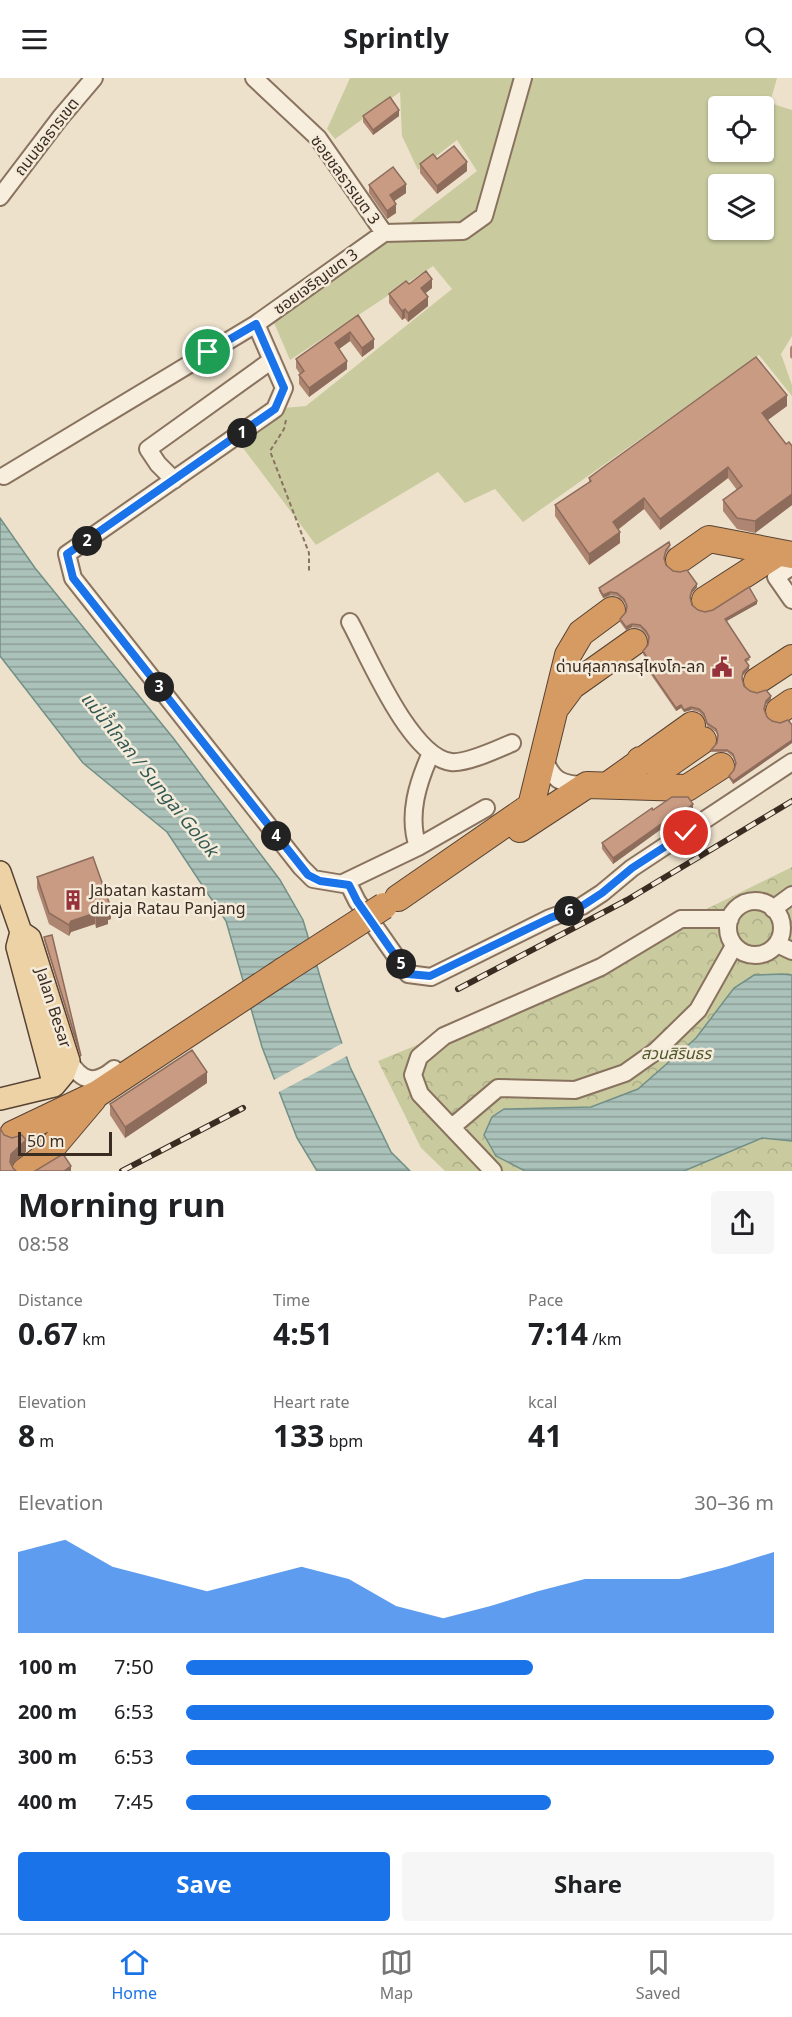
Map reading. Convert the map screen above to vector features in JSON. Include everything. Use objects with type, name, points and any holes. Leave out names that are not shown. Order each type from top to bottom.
[{"type":"highway","points":[[718,541],[788,558],[700,579],[718,541]]},
{"type":"highway","points":[[22,1149],[67,1115],[201,1024],[391,902],[531,806],[554,710],[568,655],[622,630],[572,686],[554,710]]},
{"type":"highway","points":[[391,902],[458,870],[597,785],[664,772],[709,749]]},
{"type":"highway","points":[[597,785],[664,772]]},
{"type":"highway","points":[[22,1149],[60,1149],[67,1115]]},
{"type":"main road","name":"Jalan Besar","points":[[0,872],[21,932],[17,947],[54,1086]]},
{"type":"main road","name":"Jalan Besar","points":[[21,932],[30,938],[69,1061],[64,1074],[54,1086]]},
{"type":"main road","points":[[0,1099],[54,1086]]},
{"type":"street","name":"ถนนชลธารเขต","points":[[0,197],[60,118],[94,78]]},
{"type":"street","name":"ซอยชลธารเขต 3","points":[[254,78],[318,138],[384,233]]},
{"type":"street","points":[[384,233],[462,231],[484,216],[523,78]]},
{"type":"street","name":"ซอยเจริญเขต 3","points":[[4,477],[256,324],[384,233]]},
{"type":"street","points":[[256,324],[284,388],[275,409],[67,554],[73,578],[301,867],[313,879],[349,885],[357,901],[408,974],[430,976],[550,918],[582,906],[632,868],[792,762]]},
{"type":"street","points":[[174,480],[158,464],[148,449],[272,360]]},
{"type":"street","points":[[788,558],[776,577],[792,600]]},
{"type":"street","points":[[350,622],[394,708],[413,735],[431,753],[451,762],[480,757],[512,742]]},
{"type":"street","points":[[664,772],[706,789],[709,749]]},
{"type":"street","points":[[418,847],[414,808],[418,783],[431,753]]},
{"type":"street","points":[[543,756],[551,775],[561,782],[597,785]]},
{"type":"street","points":[[344,883],[418,847],[486,808]]},
{"type":"street","points":[[773,909],[792,895]]},
{"type":"street","points":[[749,902],[766,904],[773,909],[781,922],[784,947],[756,955],[748,954],[735,946],[728,933],[730,919],[734,911],[749,902]]},
{"type":"street","points":[[493,1171],[420,1094],[413,1075],[419,1057],[444,1036],[601,967],[681,919],[730,919]]},
{"type":"street","points":[[452,1127],[498,1088],[575,1090],[625,1073],[656,1051],[698,1011],[735,946]]},
{"type":"street","points":[[69,1061],[83,1078],[98,1078],[114,1069]]},
{"type":"path","points":[[286,418],[284,429],[270,451],[309,553],[309,572]]},
{"type":"green space","points":[[350,78],[777,78],[772,96],[708,96],[708,162],[774,162],[774,104],[792,110],[792,336],[781,354],[792,385],[792,396],[759,355],[523,522],[495,489],[465,503],[438,472],[316,545],[240,444],[283,408],[306,406],[452,289],[433,266],[290,360],[272,318],[404,227],[477,171],[457,140],[418,170],[402,136],[400,92],[335,139],[327,129]]},
{"type":"green space","name":"สวนสิรินธร","points":[[792,867],[792,1171],[445,1171],[421,1148],[378,1061],[495,1013]]},
{"type":"water","name":"แม่น้ำโกลก / Sungai Golok","points":[[0,518],[35,568],[174,739],[280,880],[303,920],[350,1067],[391,1152],[410,1171],[317,1171],[297,1138],[262,1047],[226,921],[167,832],[83,763],[0,656]]},
{"type":"water","points":[[754,975],[792,975],[792,1141],[762,1138],[684,1171],[525,1171],[496,1156],[484,1135],[492,1117],[504,1109],[591,1107],[638,1089],[696,1038],[734,988]]},
{"type":"pier","points":[[345,1042],[349,1055],[277,1093],[272,1081]]},
{"type":"building","points":[[390,97],[399,110],[373,130],[363,116]]},
{"type":"building","points":[[454,146],[467,162],[437,186],[420,164],[433,154],[437,159]]},
{"type":"building","points":[[393,167],[406,184],[390,195],[396,204],[387,211],[369,185]]},
{"type":"building","points":[[426,271],[432,279],[421,288],[428,297],[408,313],[405,309],[402,311],[389,294],[406,281],[409,284]]},
{"type":"building","points":[[358,315],[374,339],[362,348],[350,332],[335,343],[347,361],[309,388],[299,375],[304,371],[296,359]]},
{"type":"building","points":[[756,357],[787,395],[762,413],[786,444],[789,442],[792,446],[792,494],[755,521],[737,518],[723,500],[742,486],[728,467],[660,519],[644,498],[613,522],[620,532],[589,554],[555,505],[591,481],[589,478]]},
{"type":"building","points":[[669,542],[670,545],[664,558],[666,565],[673,571],[687,570],[697,584],[690,597],[692,605],[698,610],[705,612],[713,610],[749,587],[757,601],[725,619],[750,657],[745,660],[749,666],[743,672],[744,686],[757,693],[766,690],[771,696],[766,701],[764,709],[767,717],[780,723],[788,720],[792,725],[792,740],[733,781],[729,776],[736,763],[733,754],[727,750],[711,750],[717,743],[716,729],[707,723],[704,714],[699,709],[691,707],[684,710],[681,705],[676,708],[645,663],[649,661],[643,651],[648,645],[649,637],[646,631],[640,625],[632,624],[626,627],[620,619],[626,612],[627,606],[624,599],[617,593],[610,592],[603,595],[599,588]]},
{"type":"building","points":[[672,797],[688,797],[693,804],[613,858],[602,843]]},
{"type":"building","name":"Jabatan kastam diraja Ratau Panjang","points":[[93,857],[111,908],[107,909],[108,913],[96,917],[95,913],[71,921],[69,925],[49,913],[37,877]]},
{"type":"building","points":[[52,935],[81,1056],[44,937]]},
{"type":"building","points":[[192,1050],[207,1072],[125,1127],[110,1104]]},
{"type":"building","points":[[0,1128],[4,1135],[12,1138],[22,1135],[26,1140],[11,1154],[10,1162],[16,1171],[0,1171]]},
{"type":"building","points":[[63,1154],[71,1166],[64,1171],[35,1171]]},
{"type":"tunnel","points":[[605,600],[673,551]]},
{"type":"tunnel","points":[[630,636],[698,588]]},
{"type":"railway","points":[[458,989],[627,900],[792,801]]},
{"type":"railway","points":[[122,1171],[243,1108]]},
{"type":"place","name":"ด่านศุลกากรสุไหงโก-ลก","points":[[722,667]]},
{"type":"place","name":"Jabatan kastam diraja Ratau Panjang","points":[[73,900]]},
{"type":"route","points":[[208,352],[256,324],[284,388],[275,409],[67,554],[73,578],[308,875],[320,881],[349,885],[357,901],[408,974],[430,976],[550,918],[582,906],[632,868],[686,833]]}]
